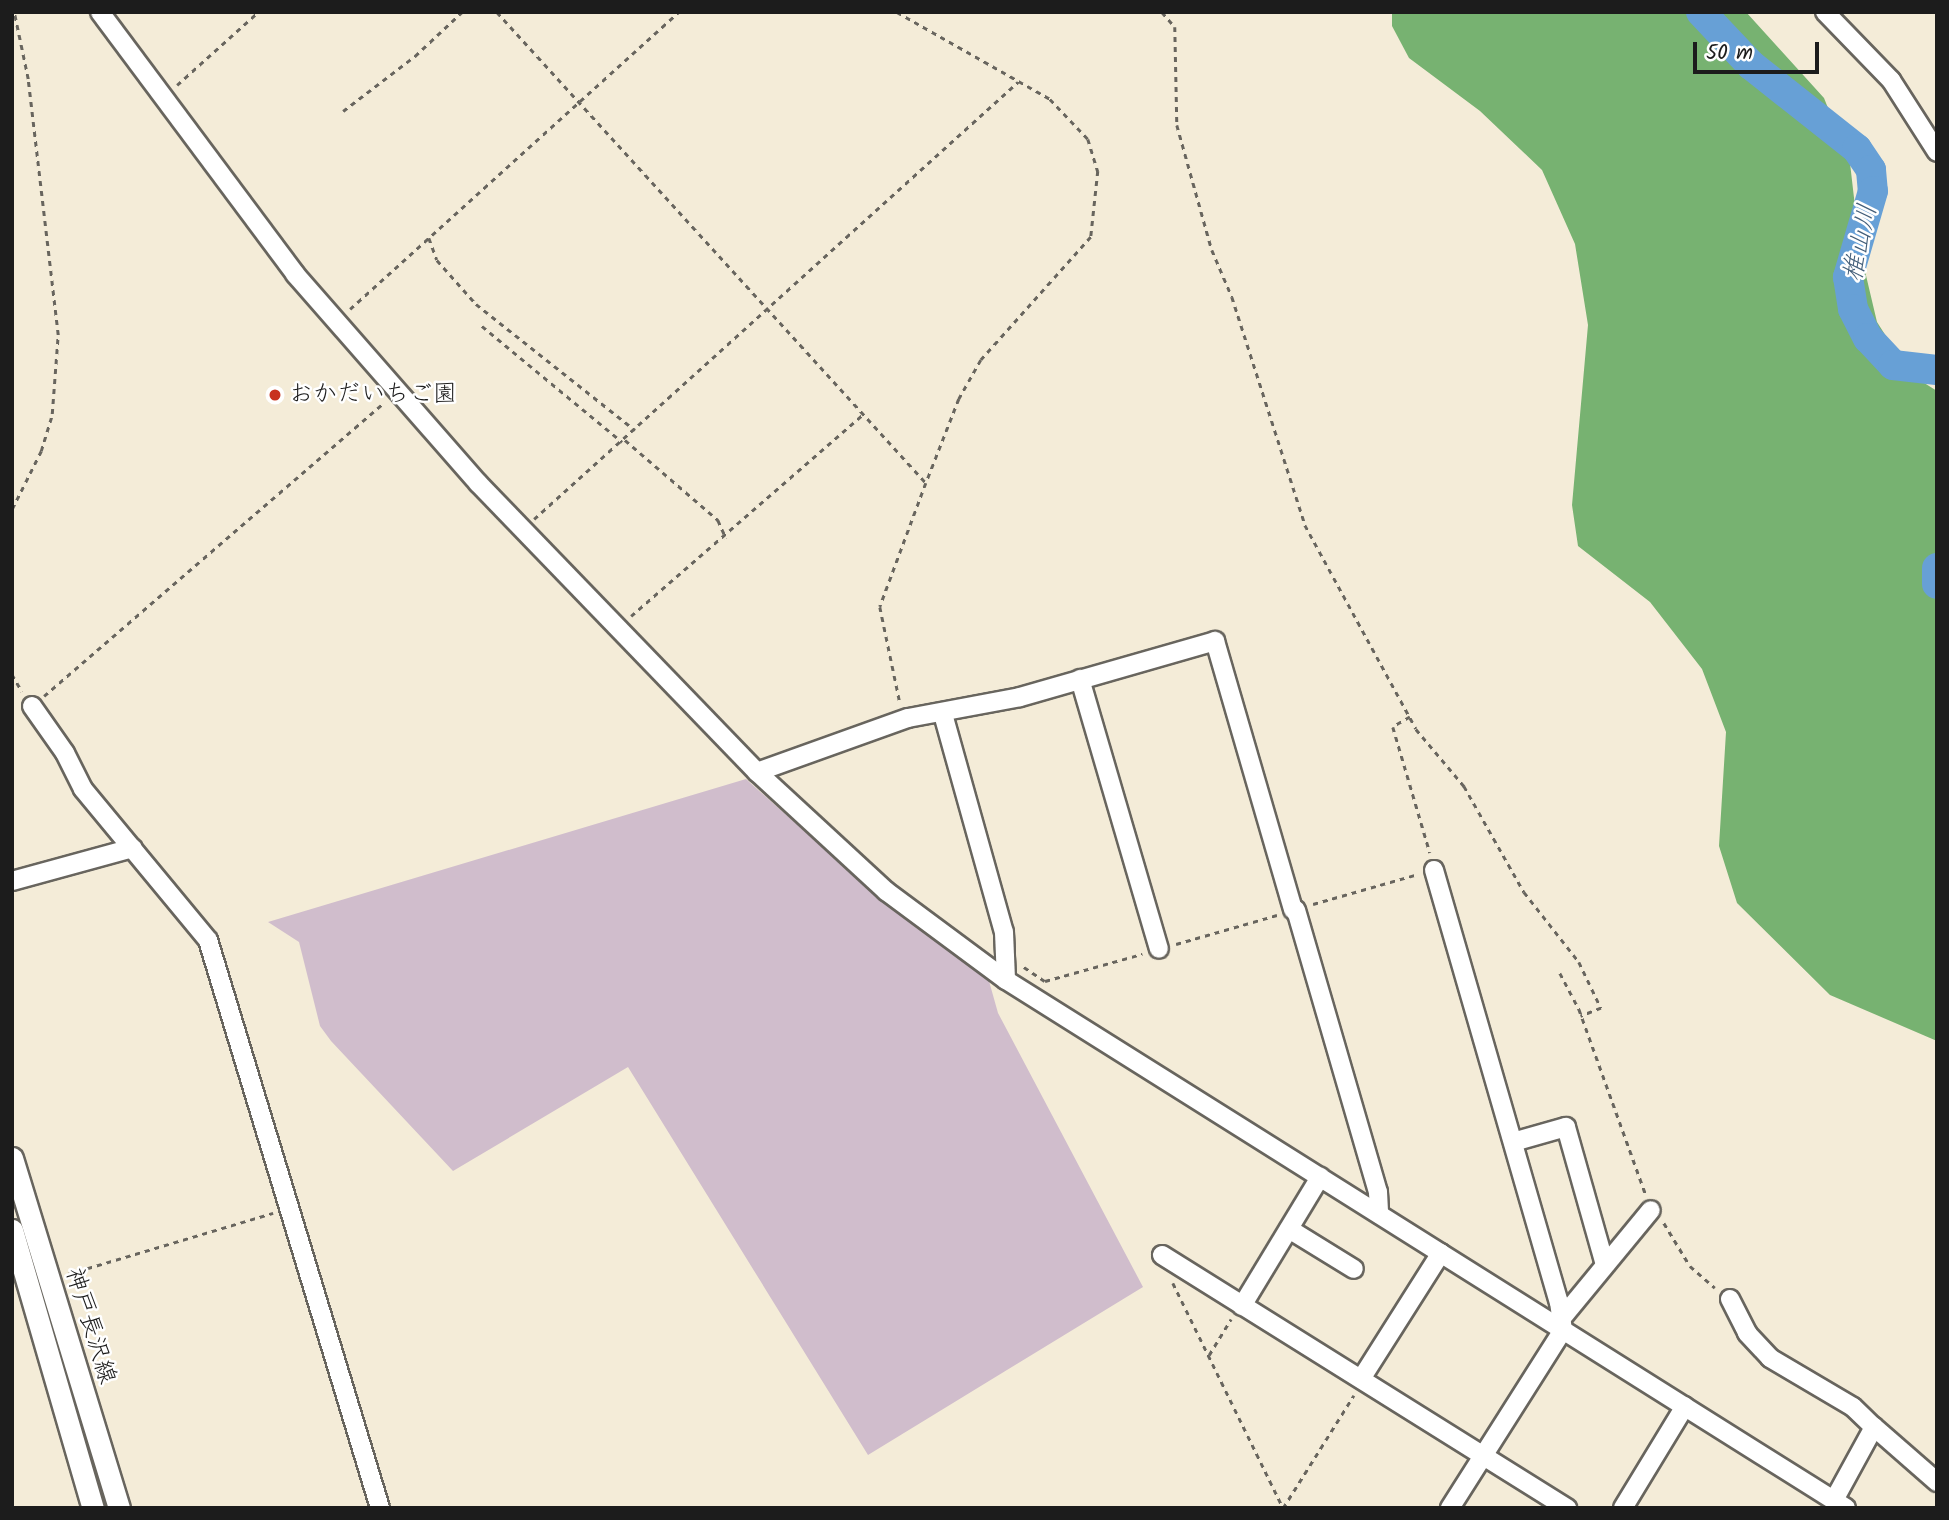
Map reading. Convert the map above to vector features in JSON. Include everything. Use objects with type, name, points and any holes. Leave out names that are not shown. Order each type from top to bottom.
[{"type":"main road","name":"神戸長沢線","points":[[12,1158],[30,1285],[119,1508]]},
{"type":"main road","name":"神戸長沢線","points":[[12,1230],[93,1508]]},
{"type":"street","points":[[100,12],[161,99],[295,274],[522,531],[757,772],[886,891],[1006,980],[1441,1253],[1562,1325],[1832,1503],[1874,1427]]},
{"type":"street","points":[[1825,12],[1891,80],[1937,152]]},
{"type":"street","points":[[757,772],[900,722],[943,714],[1080,679],[1215,641],[1378,1192],[1379,1214]]},
{"type":"street","points":[[1080,679],[1159,949]]},
{"type":"street","points":[[32,706],[65,753],[83,789],[208,940],[380,1508]]},
{"type":"street","points":[[943,714],[1004,932],[1006,980]]},
{"type":"street","points":[[12,881],[133,848]]},
{"type":"street","points":[[1434,870],[1513,1142],[1562,1325]]},
{"type":"street","points":[[1513,1142],[1566,1127],[1605,1265]]},
{"type":"street","points":[[1241,1305],[1320,1177]]},
{"type":"street","points":[[1450,1508],[1562,1325],[1605,1265],[1651,1210]]},
{"type":"street","points":[[1289,1229],[1354,1269]]},
{"type":"street","points":[[1363,1380],[1441,1253]]},
{"type":"street","points":[[1162,1255],[1567,1508]]},
{"type":"street","points":[[1730,1299],[1747,1334],[1770,1358],[1853,1407],[1937,1482]]},
{"type":"street","points":[[1623,1508],[1685,1406]]},
{"type":"path","points":[[12,509],[41,451],[52,414],[58,335],[28,79],[14,12]]},
{"type":"path","points":[[161,99],[258,12]]},
{"type":"path","points":[[344,111],[415,56],[462,12]]},
{"type":"path","points":[[497,12],[926,483]]},
{"type":"path","points":[[337,321],[679,12]]},
{"type":"path","points":[[897,12],[1050,99],[1092,145],[1098,171],[1095,228],[1081,253],[981,360],[959,400],[880,607],[898,680],[900,722]]},
{"type":"path","points":[[1162,12],[1175,27],[1177,125],[1212,250],[1232,297],[1301,513],[1410,717],[1464,786],[1524,892],[1579,962],[1601,1008],[1581,1017]]},
{"type":"path","points":[[522,531],[1018,82]]},
{"type":"path","points":[[429,238],[437,260],[477,304],[635,430]]},
{"type":"path","points":[[482,326],[708,510],[721,524],[726,538]]},
{"type":"path","points":[[12,674],[32,706],[398,392]]},
{"type":"path","points":[[617,629],[726,538],[863,414]]},
{"type":"path","points":[[1295,910],[1434,870],[1394,727],[1410,717]]},
{"type":"path","points":[[1560,973],[1581,1017],[1651,1210],[1701,1278],[1730,1299]]},
{"type":"path","points":[[30,1285],[290,1208]]},
{"type":"path","points":[[1162,1255],[1283,1508]]},
{"type":"path","points":[[1208,1356],[1241,1305]]},
{"type":"path","points":[[1283,1508],[1336,1418],[1363,1380]]},
{"type":"shaded area","points":[[746,779],[881,900],[989,981],[998,1013],[1143,1287],[868,1455],[628,1067],[453,1171],[331,1041],[320,1026],[299,942],[268,922]]},
{"type":"green space","points":[[1392,12],[1746,12],[1824,98],[1850,163],[1860,250],[1877,322],[1910,374],[1937,391],[1937,1041],[1830,995],[1737,903],[1719,846],[1726,732],[1702,669],[1650,602],[1578,546],[1572,505],[1588,325],[1575,244],[1542,170],[1480,111],[1409,58],[1392,26]]},
{"type":"waterway","name":"椎山川","points":[[1701,12],[1751,65],[1857,149],[1871,170],[1873,191],[1848,277],[1853,309],[1868,338],[1893,365],[1937,370]]},
{"type":"waterway","name":"椎山川","points":[[1937,568],[1937,584]]},
{"type":"place","name":"おかだいちご園","points":[[275,395]]}]
